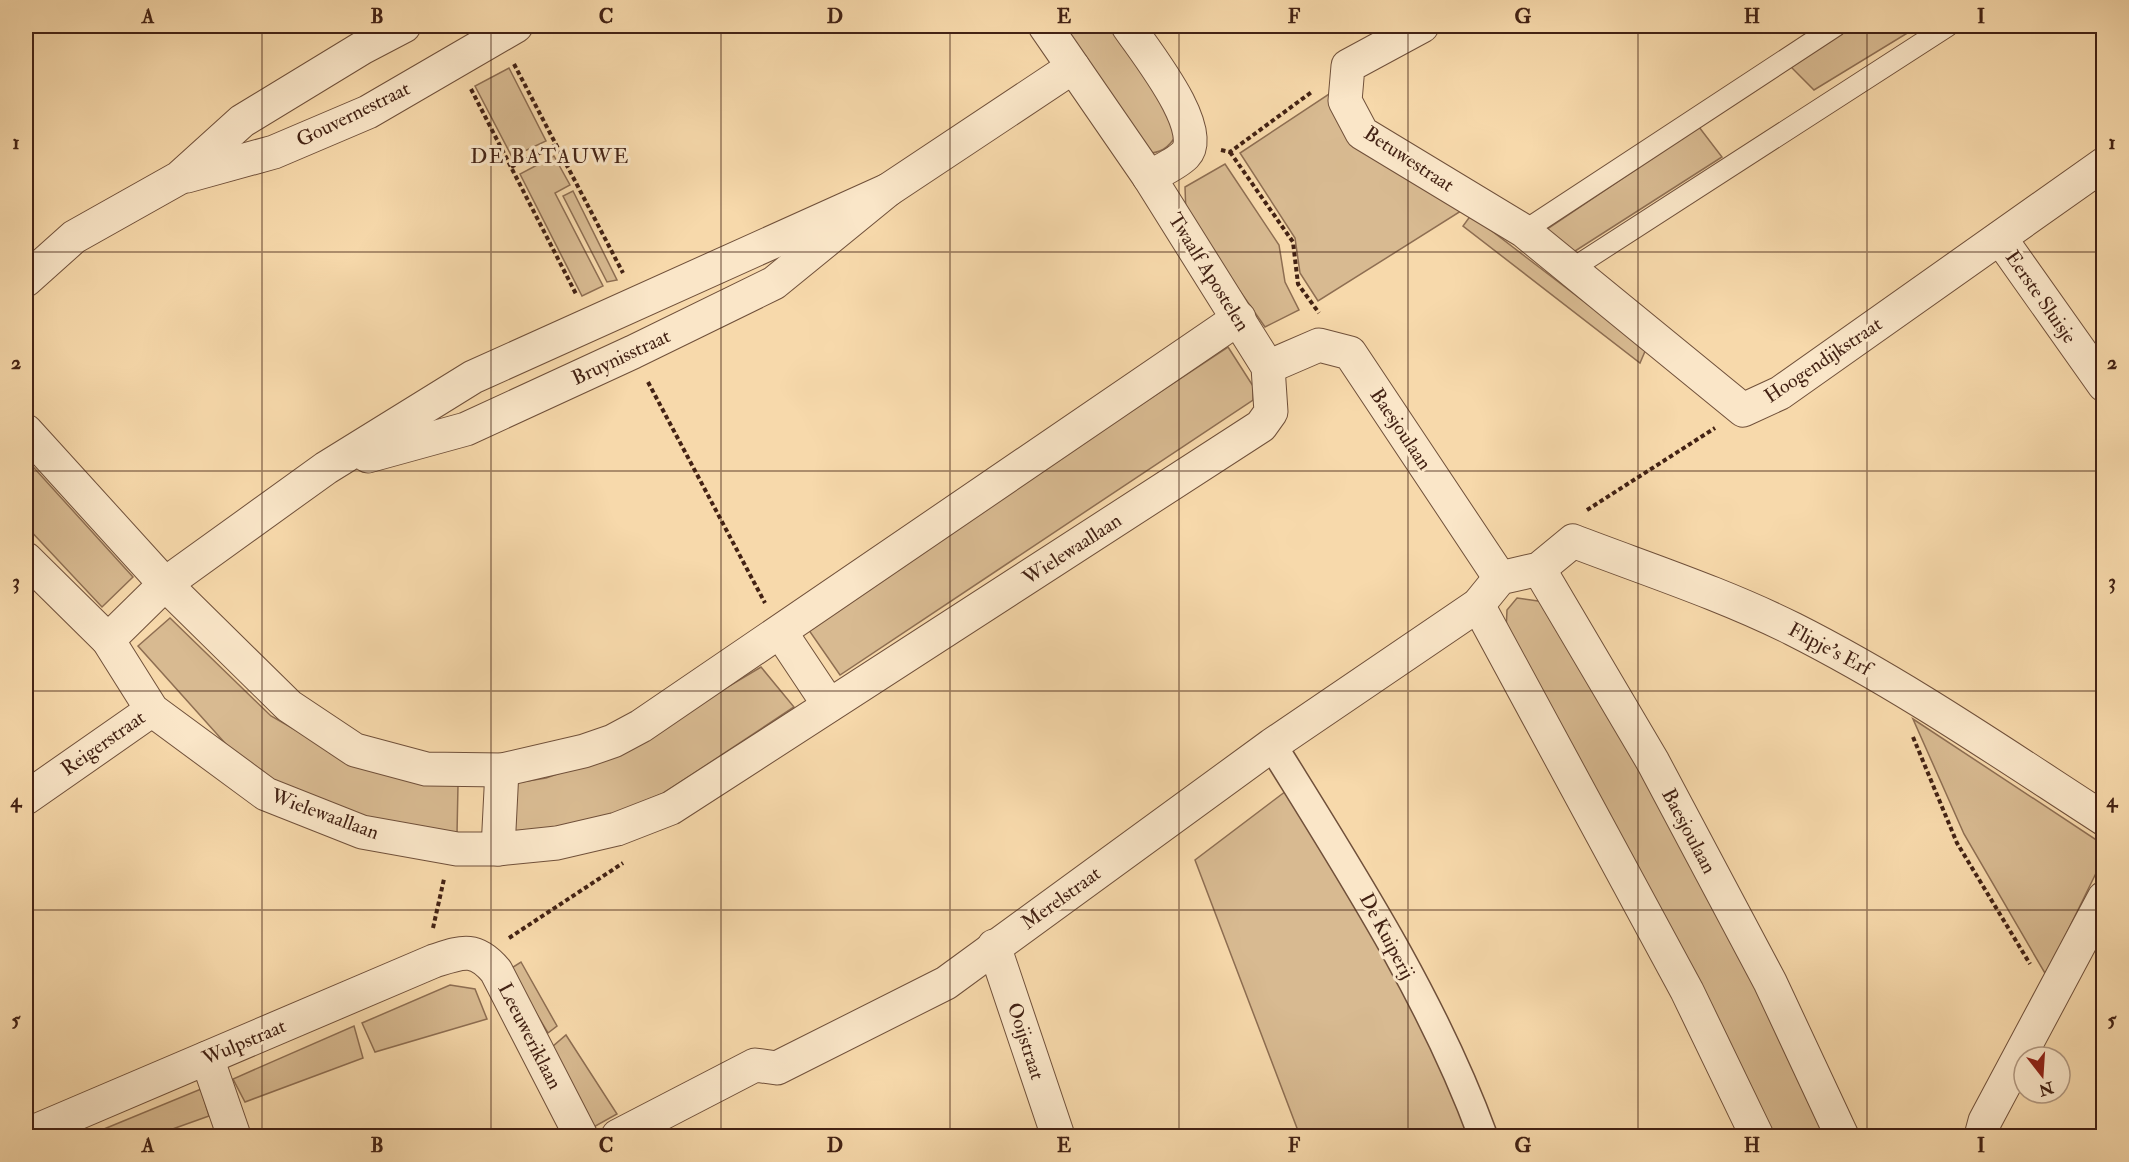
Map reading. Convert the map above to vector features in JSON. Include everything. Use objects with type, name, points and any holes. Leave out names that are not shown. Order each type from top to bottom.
[{"type":"street","name":"Gouvernestraat","points":[[26,280],[74,237],[179,178],[242,121],[362,48],[404,26]]},
{"type":"street","name":"Twaalf Apostelen","points":[[1045,26],[1149,177],[1268,367]]},
{"type":"street","points":[[1128,26],[1187,117],[1192,141],[1185,155],[1149,177]]},
{"type":"street","points":[[1348,66],[1422,26]]},
{"type":"street","name":"Gouvernestraat","points":[[179,178],[273,152],[368,112],[508,30]]},
{"type":"street","name":"Betuwestraat","points":[[1348,66],[1345,101],[1362,134],[1524,231]]},
{"type":"street","name":"Bruynisstraat","points":[[326,468],[466,429],[633,352],[774,283],[888,190],[1073,67]]},
{"type":"street","name":"Hoogendijkstraat","points":[[1524,231],[1743,410],[1780,393],[2103,164]]},
{"type":"street","name":"Bruynisstraat","points":[[165,584],[326,468],[473,377],[888,190]]},
{"type":"street","name":"Eerste Sluisje","points":[[2000,238],[2103,385]]},
{"type":"street","points":[[26,431],[165,584],[289,706],[356,750],[426,769],[502,770],[584,751],[613,741],[641,726],[781,633],[1239,318]]},
{"type":"street","points":[[1268,367],[1319,345],[1350,353]]},
{"type":"street","name":"Baesjoulaan","points":[[1350,353],[1500,578]]},
{"type":"street","name":"Wielewaallaan","points":[[26,559],[108,640],[152,710],[266,794],[362,832],[451,848],[498,849],[557,843],[617,829],[671,808],[1261,426],[1271,412],[1268,367]]},
{"type":"street","points":[[1573,542],[1539,569],[1500,578],[1478,605],[1681,981],[1757,1137]]},
{"type":"street","name":"Flipje's Erf","points":[[1573,542],[1701,590],[1791,628],[1889,681],[2103,819]]},
{"type":"street","name":"Baesjoulaan","points":[[1539,569],[1658,772],[1770,982],[1842,1137]]},
{"type":"street","points":[[108,640],[165,584]]},
{"type":"street","name":"Merelstraat","points":[[618,1137],[755,1065],[777,1068],[946,983],[1272,745],[1478,605]]},
{"type":"street","points":[[781,633],[829,705]]},
{"type":"street","name":"Reigerstraat","points":[[26,798],[152,710]]},
{"type":"street","name":"De Kuiperij","points":[[1272,745],[1377,914],[1439,1035],[1483,1137]]},
{"type":"street","points":[[498,849],[502,770]]},
{"type":"street","points":[[1981,1137],[1985,1121],[2103,898]]},
{"type":"street","name":"Ooijstraat","points":[[994,946],[1058,1137]]},
{"type":"street","name":"Wulpstraat","points":[[26,1135],[207,1058],[461,957]]},
{"type":"street","name":"Leeuweriklaan","points":[[461,957],[496,971],[581,1137]]},
{"type":"street","points":[[207,1058],[234,1137]]},
{"type":"lane","points":[[1524,231],[1836,26]]},
{"type":"lane","points":[[1570,270],[1948,26]]},
{"type":"path","points":[[508,30],[556,145],[638,303]]},
{"type":"path","points":[[457,61],[591,324]]},
{"type":"path","points":[[1230,152],[1348,66]]},
{"type":"path","points":[[1192,141],[1230,152],[1293,242],[1298,284],[1350,353]]},
{"type":"path","points":[[511,167],[556,145]]},
{"type":"path","points":[[633,352],[781,633]]},
{"type":"path","points":[[1573,542],[1585,511],[1743,410]]},
{"type":"path","points":[[1912,735],[1957,843],[2051,998]]},
{"type":"path","points":[[451,848],[430,942],[461,957],[511,937],[630,859]]},
{"type":"shaded area","points":[[1061,26],[1113,26],[1171,115],[1177,134],[1167,147],[1155,153],[1144,154]]},
{"type":"shaded area","points":[[1854,26],[1919,26],[1814,90],[1790,66]]},
{"type":"shaded area","points":[[509,68],[546,141],[512,157],[475,86]]},
{"type":"shaded area","points":[[1329,94],[1362,147],[1461,211],[1318,301],[1300,273],[1295,238],[1240,153]]},
{"type":"shaded area","points":[[1699,127],[1722,157],[1572,253],[1546,230]]},
{"type":"shaded area","points":[[554,156],[570,185],[555,193],[603,286],[582,296],[520,174]]},
{"type":"shaded area","points":[[1225,164],[1279,245],[1285,282],[1299,310],[1265,327],[1186,214],[1185,187]]},
{"type":"shaded area","points":[[573,191],[617,280],[607,282],[563,196]]},
{"type":"shaded area","points":[[1471,215],[1646,349],[1640,363],[1463,226]]},
{"type":"shaded area","points":[[1228,347],[1253,386],[1253,400],[840,675],[806,626]]},
{"type":"shaded area","points":[[26,459],[133,577],[102,607],[26,526]]},
{"type":"shaded area","points":[[1517,598],[1545,602],[1558,620],[1731,939],[1828,1136],[1772,1136],[1506,631],[1507,610]]},
{"type":"shaded area","points":[[170,618],[271,716],[325,747],[458,785],[457,834],[388,824],[279,786],[233,752],[138,646]]},
{"type":"shaded area","points":[[761,667],[794,707],[664,793],[585,826],[507,834],[509,784],[546,778],[617,753]]},
{"type":"shaded area","points":[[1913,719],[2098,841],[2102,861],[2046,975],[1964,834]]},
{"type":"shaded area","points":[[1290,788],[1439,1056],[1469,1136],[1300,1136],[1195,860]]},
{"type":"shaded area","points":[[521,962],[557,1026],[548,1033],[510,969]]},
{"type":"shaded area","points":[[450,985],[475,989],[487,1019],[375,1052],[362,1023]]},
{"type":"shaded area","points":[[354,1026],[363,1058],[245,1102],[233,1079]]},
{"type":"shaded area","points":[[566,1035],[617,1114],[592,1128],[552,1047]]},
{"type":"shaded area","points":[[201,1089],[209,1116],[153,1136],[87,1136]]},
{"type":"district","name":"DE BATAUWE","points":[[550,156]]}]
